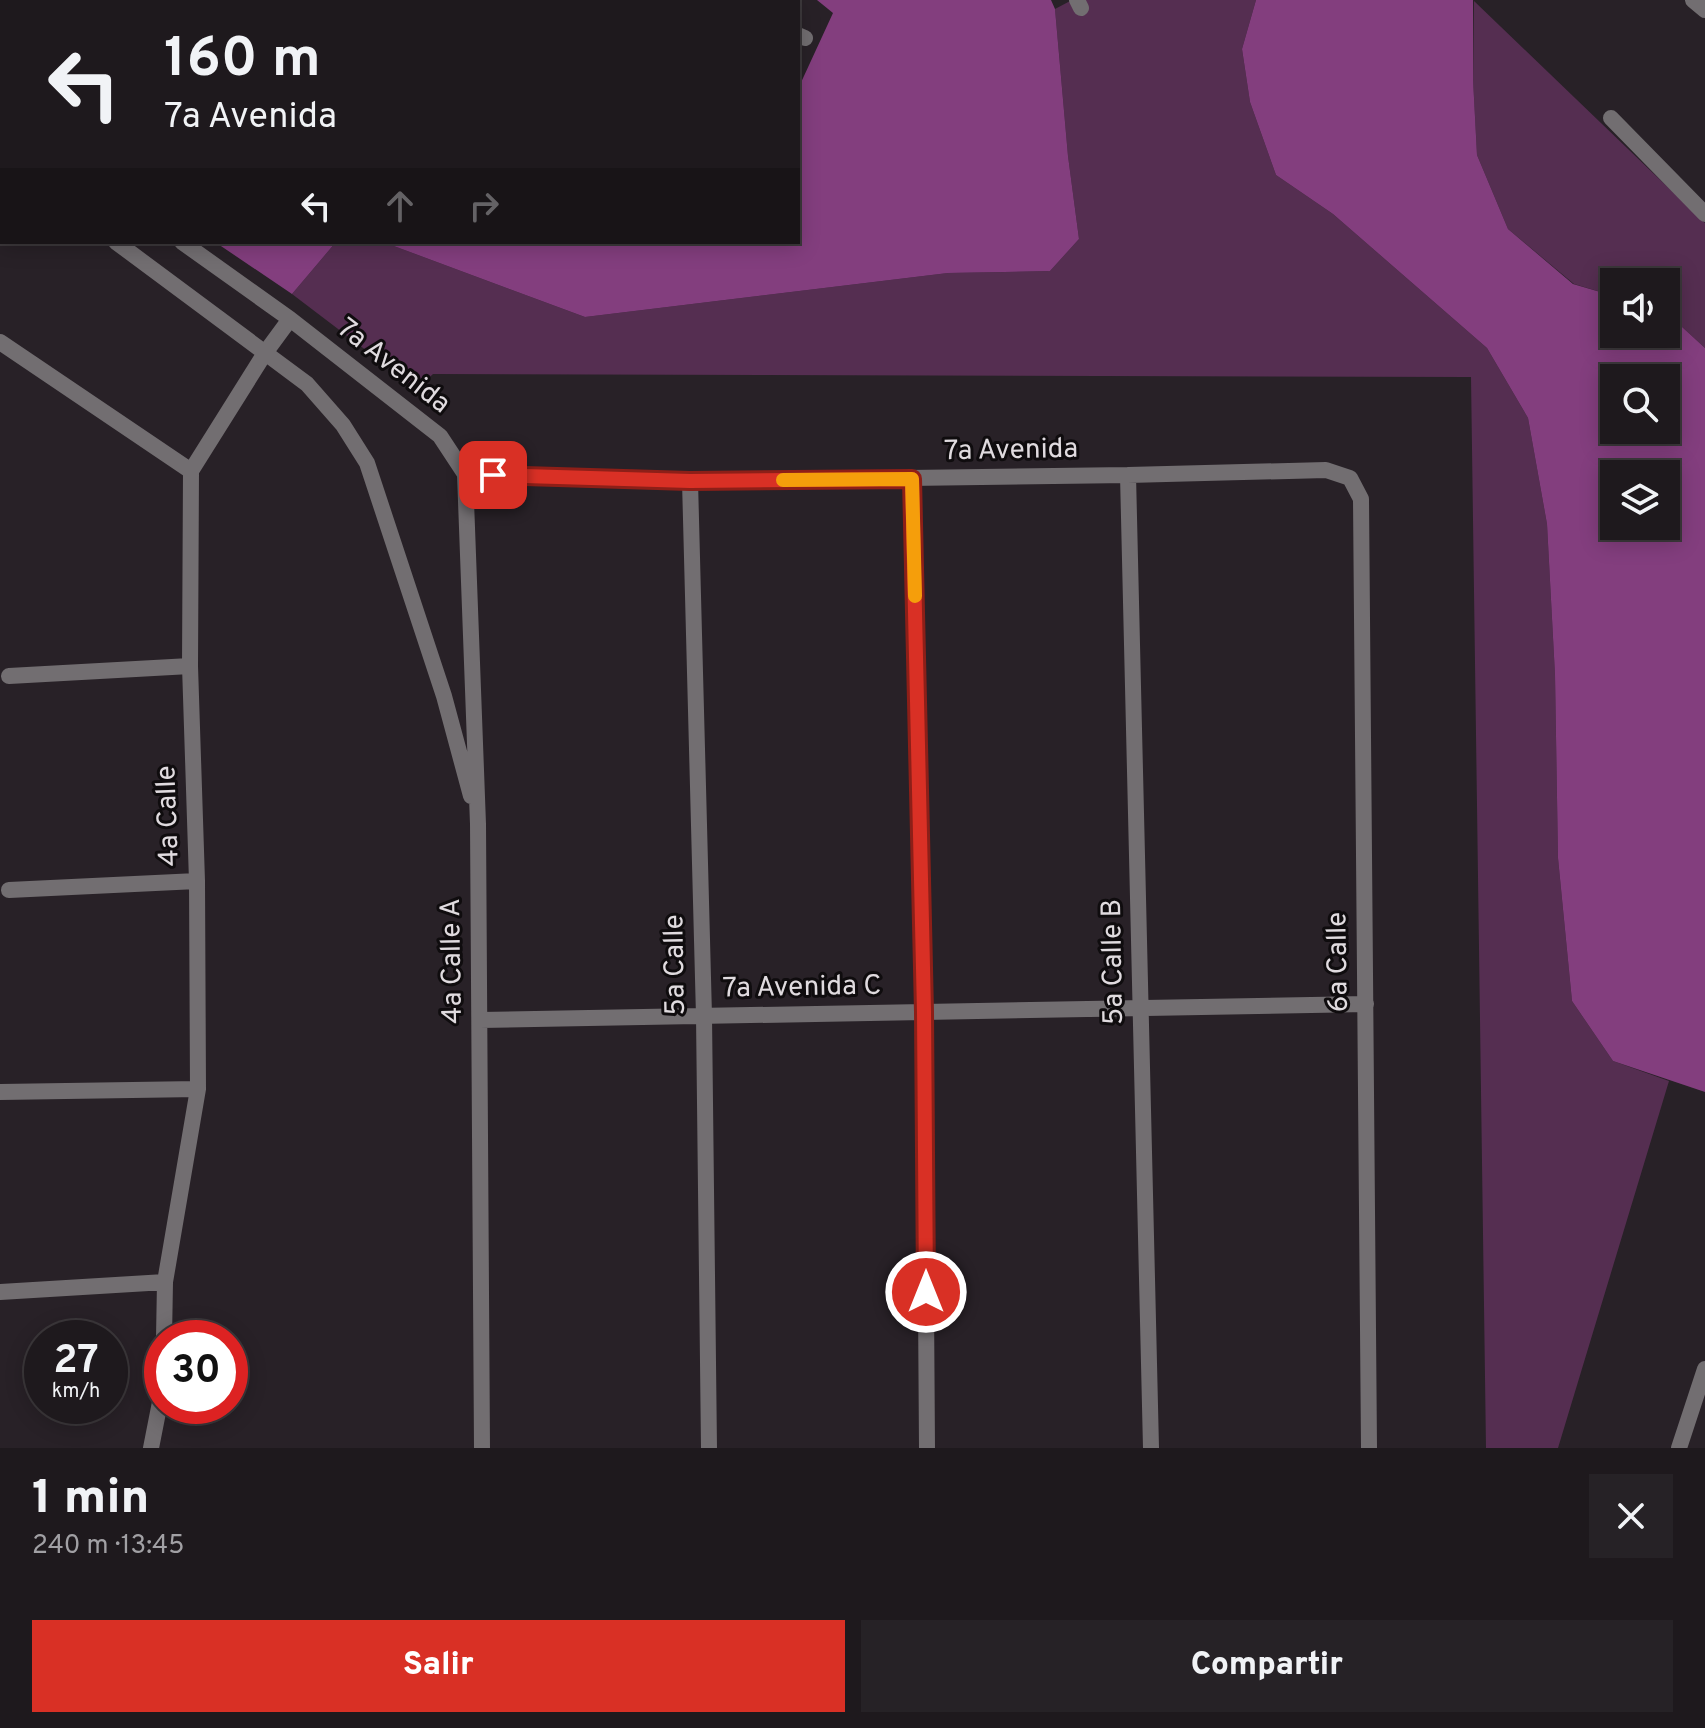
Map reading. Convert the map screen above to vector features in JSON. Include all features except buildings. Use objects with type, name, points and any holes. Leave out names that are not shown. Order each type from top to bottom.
[{"type":"street","points":[[1693,0],[1705,10]]},
{"type":"street","points":[[1611,118],[1705,214]]},
{"type":"street","points":[[119,244],[307,384],[343,425],[367,463],[444,696],[478,824]]},
{"type":"street","name":"7a Avenida","points":[[185,244],[290,319],[440,436],[465,474],[690,481],[1326,470],[1350,478]]},
{"type":"street","points":[[0,342],[191,471],[290,319]]},
{"type":"street","name":"4a Calle","points":[[164,1320],[165,1282],[198,1089],[197,881],[190,666],[191,471]]},
{"type":"street","name":"4a Calle A","points":[[465,474],[478,824],[482,1448]]},
{"type":"street","name":"5a Calle B","points":[[1128,475],[1151,1448]]},
{"type":"street","name":"6a Calle","points":[[1350,478],[1361,499],[1369,1448]]},
{"type":"street","points":[[912,479],[924,1012],[927,1448]]},
{"type":"street","name":"5a Calle","points":[[690,481],[704,1016],[709,1448]]},
{"type":"street","points":[[9,676],[190,666]]},
{"type":"street","points":[[9,890],[197,881]]},
{"type":"street","name":"7a Avenida C","points":[[480,1020],[1366,1004]]},
{"type":"street","points":[[0,1092],[198,1089]]},
{"type":"street","points":[[0,1292],[165,1282]]},
{"type":"street","points":[[1679,1448],[1705,1369]]},
{"type":"street","points":[[151,1448],[156,1424]]},
{"type":"shaded area","points":[[817,0],[1051,0],[1055,9],[1079,239],[1050,271],[948,273],[585,317],[388,244],[800,244],[800,85],[833,13]]},
{"type":"shaded area","points":[[1072,0],[1256,0],[1242,49],[1250,102],[1276,175],[1333,214],[1487,348],[1528,418],[1547,524],[1555,675],[1558,858],[1572,1001],[1613,1061],[1669,1081],[1558,1448],[1486,1448],[1471,377],[433,374],[417,389],[292,294],[334,244],[388,244],[585,317],[948,273],[1050,271],[1079,239],[1055,9]]},
{"type":"shaded area","points":[[1256,0],[1473,0],[1477,155],[1508,229],[1573,284],[1600,292],[1600,348],[1680,348],[1680,325],[1705,348],[1705,1092],[1613,1061],[1572,1001],[1558,858],[1555,675],[1547,524],[1528,418],[1487,348],[1333,214],[1276,175],[1250,102],[1242,49]]},
{"type":"shaded area","points":[[1474,1],[1705,223],[1705,348],[1680,325],[1680,268],[1600,268],[1600,292],[1574,284],[1508,229],[1477,155],[1473,79]]},
{"type":"shaded area","points":[[218,244],[334,244],[292,294]]},
{"type":"slow traffic","points":[[783,480],[912,479],[915,596]]},
{"type":"route","points":[[493,475],[690,481],[912,479],[924,1012],[926,1292]]}]
